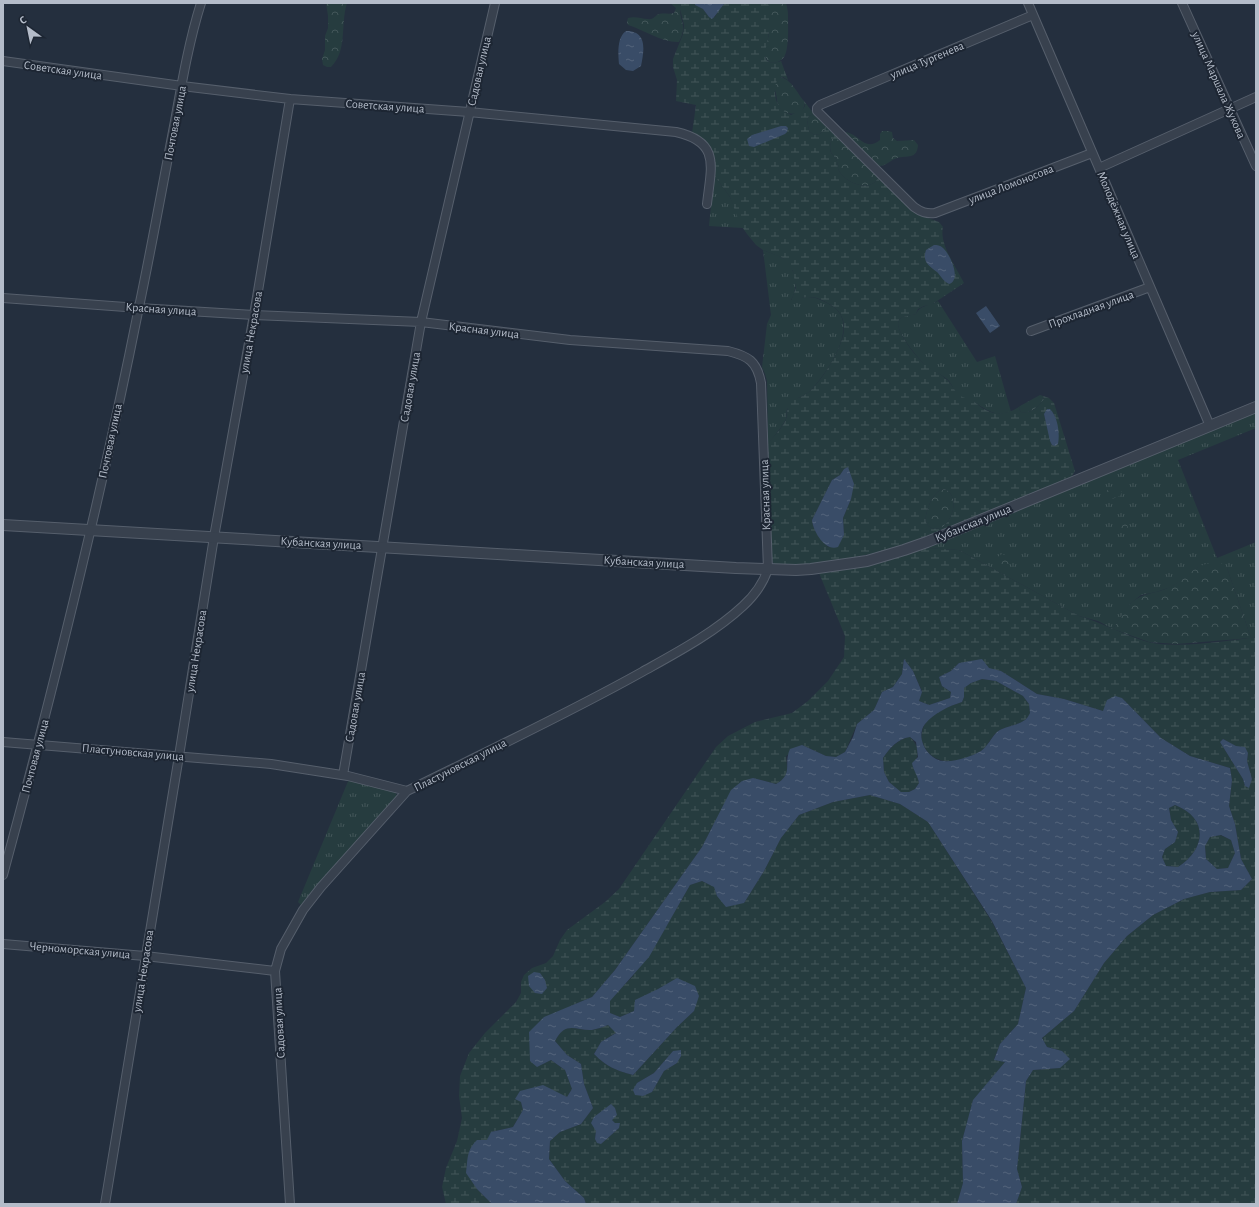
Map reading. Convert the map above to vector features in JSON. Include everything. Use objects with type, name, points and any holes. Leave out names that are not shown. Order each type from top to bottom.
[{"type":"street","name":"Почтовая улица","points":[[3,875],[38,744],[90,531],[139,308],[195,21],[201,3]]},
{"type":"street","name":"Садовая улица","points":[[344,775],[421,322],[495,3]]},
{"type":"street","name":"Молодёжная улица","points":[[1028,3],[1210,426]]},
{"type":"street","name":"улица Маршала Жукова","points":[[1182,3],[1256,166]]},
{"type":"street","name":"улица Тургенева","points":[[929,214],[914,207],[820,116],[817,108],[820,105],[1033,15]]},
{"type":"street","name":"Советская улица","points":[[3,61],[182,86],[290,99],[469,112],[664,130],[684,134],[693,137],[705,145],[709,153],[711,171],[707,204]]},
{"type":"street","points":[[1099,168],[1256,97]]},
{"type":"street","name":"улица Некрасова","points":[[105,1204],[214,537],[254,315],[290,99]]},
{"type":"street","name":"улица Ломоносова","points":[[929,214],[1092,153]]},
{"type":"street","name":"Прохладная улица","points":[[1032,332],[1150,287]]},
{"type":"street","name":"Красная улица","points":[[3,298],[254,315],[421,322],[570,340],[728,351],[750,359],[757,368],[762,382],[768,569]]},
{"type":"street","name":"Кубанская улица","points":[[3,525],[768,569],[796,570],[830,567],[867,561],[934,539],[1256,407]]},
{"type":"street","name":"Пластуновская улица","points":[[3,742],[271,764],[344,775],[407,791],[610,690],[708,633],[749,600],[763,582],[768,569]]},
{"type":"street","name":"Садовая улица","points":[[290,1204],[276,971],[281,949],[303,910],[334,871],[407,791]]},
{"type":"street","name":"Черноморская улица","points":[[3,944],[145,956],[276,971]]},
{"type":"green space","points":[[326,3],[347,3],[340,53],[331,67],[323,65],[322,59],[325,50],[325,36],[328,28]]},
{"type":"green space","points":[[670,3],[681,3],[680,14],[683,30],[679,42],[673,42],[660,38],[628,25],[628,18],[634,17],[651,19],[659,14],[674,13],[676,8]]},
{"type":"green space","points":[[681,3],[695,3],[695,5],[703,9],[709,17],[715,17],[717,12],[725,3],[768,3],[769,31],[765,54],[766,58],[768,61],[773,62],[781,61],[788,80],[780,77],[777,80],[775,94],[779,107],[791,115],[803,109],[805,106],[804,101],[814,114],[809,116],[807,120],[809,131],[814,135],[820,134],[825,130],[825,125],[840,140],[832,139],[830,149],[837,160],[839,171],[842,175],[858,185],[864,186],[870,185],[874,182],[878,178],[877,176],[917,214],[939,222],[943,227],[943,241],[964,283],[931,305],[918,309],[916,314],[900,318],[898,324],[907,344],[922,362],[948,380],[959,395],[973,401],[990,412],[1004,413],[1020,406],[1019,409],[1021,412],[1028,412],[1040,405],[1044,399],[1043,396],[1049,398],[1054,403],[1075,471],[1070,479],[929,536],[875,553],[830,562],[777,566],[774,564],[772,560],[768,444],[785,422],[789,404],[810,391],[821,379],[832,362],[841,344],[844,324],[842,317],[836,309],[821,299],[807,297],[791,301],[796,288],[793,271],[783,258],[763,250],[756,245],[747,234],[740,224],[730,197],[714,175],[712,153],[709,146],[706,141],[692,133],[696,105],[676,101],[677,80],[673,67],[673,59],[683,34],[684,25],[680,9]],"holes":[[[1053,412],[1057,423],[1052,445],[1044,414]],[[848,468],[850,474],[851,499],[843,518],[844,535],[828,547],[820,538],[812,520],[832,480],[840,475],[844,469]],[[945,489],[949,492],[952,496],[954,506],[950,517],[942,528],[931,528],[926,522],[927,510],[931,500],[940,490]]]},
{"type":"green space","points":[[768,3],[786,3],[788,12],[788,36],[785,55],[778,62],[773,63],[766,58],[765,55],[769,34]]},
{"type":"green space","points":[[779,77],[787,80],[804,101],[803,109],[799,112],[791,114],[786,113],[779,107],[777,103],[775,83]]},
{"type":"green space","points":[[814,114],[825,125],[825,130],[820,134],[814,135],[809,131],[807,120],[809,116]]},
{"type":"green space","points":[[882,131],[892,132],[893,138],[897,141],[914,140],[918,145],[916,153],[911,156],[894,159],[883,165],[877,166],[844,135],[846,132],[866,144],[870,144],[880,140],[880,134]]},
{"type":"green space","points":[[835,138],[840,140],[877,176],[878,178],[874,182],[870,185],[858,185],[842,175],[838,169],[837,160],[832,155],[830,150],[831,141]]},
{"type":"green space","points":[[714,175],[730,197],[743,228],[709,226]]},
{"type":"green space","points":[[763,250],[784,259],[794,273],[795,290],[791,300],[803,297],[817,298],[832,306],[840,314],[843,324],[843,336],[839,348],[826,372],[811,390],[798,398],[787,409],[786,419],[768,444],[767,381],[762,367],[767,324],[771,315]]},
{"type":"green space","points":[[938,301],[977,362],[995,356],[1011,412],[991,412],[974,402],[959,396],[947,379],[924,364],[902,336],[898,324],[900,318],[916,314],[923,307]]},
{"type":"green space","points":[[1040,395],[1043,396],[1044,399],[1040,405],[1031,411],[1021,412],[1019,409],[1020,406]]},
{"type":"green space","points":[[1256,412],[1256,428],[1178,460],[1217,558],[1256,542],[1256,637],[1251,638],[1227,568],[1198,567],[1171,587],[1141,595],[1130,604],[1113,629],[1098,621],[1079,616],[959,550],[926,548]]},
{"type":"green space","points":[[1116,486],[1120,488],[1122,492],[1120,496],[1109,500],[1106,492],[1110,487]]},
{"type":"green space","points":[[945,489],[952,496],[954,506],[952,512],[942,528],[931,528],[926,522],[927,510],[936,493]]},
{"type":"green space","points":[[1121,520],[1127,523],[1127,532],[1116,532],[1112,530],[1112,526],[1115,522]]},
{"type":"green space","points":[[926,548],[959,550],[1079,616],[1148,642],[1187,645],[1256,637],[1256,1204],[1016,1204],[1022,1187],[1017,1169],[1026,1081],[1033,1070],[1060,1068],[1062,1051],[1047,1047],[1042,1038],[1074,1011],[1104,963],[1127,936],[1153,915],[1184,899],[1210,892],[1241,890],[1252,879],[1241,859],[1235,824],[1229,806],[1232,780],[1230,768],[1190,756],[1161,738],[1122,698],[1103,711],[1064,699],[1037,694],[1001,671],[959,663],[951,671],[939,677],[942,686],[951,692],[950,698],[929,705],[919,701],[922,691],[913,671],[904,659],[902,674],[893,687],[882,692],[874,710],[857,724],[845,752],[836,757],[826,756],[802,745],[786,756],[787,772],[784,778],[776,784],[753,778],[716,820],[702,847],[615,970],[592,997],[569,1007],[537,1067],[551,1060],[565,1070],[572,1089],[567,1097],[556,1092],[521,1102],[523,1110],[513,1127],[491,1132],[477,1189],[492,1204],[446,1204],[442,1187],[446,1168],[457,1141],[462,1118],[459,1096],[460,1076],[469,1053],[485,1033],[516,1002],[521,993],[521,982],[524,975],[532,968],[546,963],[553,956],[560,940],[567,930],[605,902],[619,889],[716,747],[728,736],[755,722],[792,713],[808,701],[828,681],[844,657],[845,636],[819,573],[856,568]],"holes":[[[1223,739],[1248,753],[1247,761],[1252,779],[1245,786],[1243,779],[1220,742]]]},
{"type":"green space","points":[[1002,554],[1011,559],[1011,563],[1007,566],[996,567],[996,558]]},
{"type":"green space","points":[[1219,561],[1227,568],[1251,638],[1177,644],[1149,642],[1113,629],[1126,609],[1136,599],[1178,583],[1194,569],[1200,566]]},
{"type":"green space","points":[[982,679],[996,681],[1023,696],[1029,704],[1030,713],[1028,717],[1018,724],[1003,728],[997,732],[981,751],[973,755],[947,761],[939,760],[932,756],[926,750],[922,741],[922,732],[925,724],[932,716],[942,710],[962,702],[964,697],[964,688],[970,683]]},
{"type":"green space","points":[[910,737],[916,744],[918,752],[913,767],[919,783],[915,789],[909,792],[901,792],[889,782],[884,772],[883,758],[895,744]]},
{"type":"green space","points":[[349,779],[395,791],[397,796],[302,906],[298,902]]},
{"type":"green space","points":[[870,795],[900,804],[928,822],[992,922],[1026,988],[1018,1024],[1000,1044],[994,1059],[1005,1062],[973,1101],[962,1141],[963,1183],[957,1204],[586,1204],[584,1198],[565,1181],[549,1159],[550,1141],[560,1132],[581,1124],[593,1108],[584,1084],[581,1064],[567,1055],[555,1041],[563,1031],[567,1029],[592,1030],[608,1025],[617,1032],[601,1042],[594,1054],[612,1068],[633,1075],[677,1027],[694,1011],[677,979],[658,989],[634,1011],[620,1017],[610,1013],[609,1001],[632,977],[663,932],[690,885],[702,881],[715,887],[717,896],[744,903],[764,871],[781,838],[799,815],[833,802]],"holes":[[[673,1051],[677,1063],[664,1071],[652,1092],[637,1083],[654,1073]],[[612,1120],[619,1128],[601,1144],[595,1139],[596,1131]]]},
{"type":"green space","points":[[1175,805],[1186,811],[1194,818],[1200,834],[1194,852],[1178,867],[1166,866],[1162,857],[1165,849],[1175,842],[1178,832],[1171,820],[1169,808]]},
{"type":"green space","points":[[1220,835],[1231,840],[1235,853],[1228,868],[1217,869],[1206,859],[1205,846],[1210,837]]},
{"type":"water","points":[[695,3],[725,3],[712,19],[703,9],[695,5]]},
{"type":"water","points":[[626,31],[638,34],[643,43],[641,66],[633,71],[626,70],[619,64],[618,51],[620,41],[621,37]]},
{"type":"water","points":[[781,126],[786,126],[788,128],[785,134],[754,147],[749,146],[747,139],[752,135]]},
{"type":"water","points":[[934,245],[940,246],[946,251],[954,267],[955,278],[953,282],[949,284],[929,266],[926,261],[926,250]]},
{"type":"water","points":[[986,306],[1000,326],[990,333],[976,313]]},
{"type":"water","points":[[1047,409],[1050,409],[1053,412],[1058,426],[1059,440],[1058,444],[1055,446],[1052,445],[1050,441],[1044,414]]},
{"type":"water","points":[[848,467],[854,484],[851,499],[843,518],[844,535],[838,547],[833,548],[824,544],[820,540],[812,520],[832,480]]},
{"type":"water","points":[[904,659],[913,671],[922,692],[919,701],[929,705],[950,698],[951,692],[942,686],[939,677],[951,671],[959,663],[982,659],[989,668],[1001,671],[1037,694],[1064,699],[1103,711],[1107,700],[1115,696],[1122,698],[1161,738],[1190,756],[1230,768],[1232,780],[1229,806],[1235,824],[1241,859],[1252,879],[1241,890],[1210,892],[1184,899],[1153,915],[1127,936],[1104,963],[1074,1011],[1042,1038],[1047,1047],[1062,1051],[1070,1059],[1060,1068],[1033,1070],[1026,1081],[1017,1169],[1022,1187],[1016,1204],[957,1204],[963,1183],[962,1141],[973,1100],[1005,1062],[994,1060],[1000,1044],[1018,1024],[1026,988],[992,921],[928,822],[900,804],[870,795],[833,802],[799,815],[781,838],[764,871],[744,903],[726,907],[717,896],[714,887],[702,881],[690,885],[649,957],[610,1001],[610,1013],[620,1017],[634,1011],[635,1000],[677,978],[695,986],[699,996],[694,1011],[677,1027],[633,1075],[612,1068],[594,1054],[601,1042],[616,1033],[608,1025],[592,1030],[567,1029],[559,1035],[555,1041],[567,1055],[581,1064],[584,1084],[593,1108],[581,1124],[560,1132],[550,1141],[549,1159],[565,1181],[584,1198],[586,1204],[492,1204],[477,1189],[466,1173],[468,1155],[473,1144],[477,1140],[487,1140],[491,1132],[513,1127],[523,1110],[521,1102],[515,1099],[520,1091],[543,1085],[567,1097],[572,1089],[565,1070],[551,1060],[537,1067],[530,1061],[529,1032],[544,1017],[592,997],[615,970],[702,847],[731,790],[742,781],[753,778],[776,784],[785,776],[790,749],[802,745],[826,756],[836,757],[845,752],[853,737],[857,724],[874,710],[882,692],[893,687],[902,674]],"holes":[[[982,679],[996,681],[1023,696],[1029,704],[1030,713],[1022,722],[1003,728],[997,732],[986,747],[977,753],[963,759],[953,761],[943,761],[937,759],[924,747],[921,735],[922,729],[925,724],[937,713],[962,702],[964,697],[964,688],[971,683]],[[910,737],[916,742],[918,757],[912,763],[919,783],[915,789],[909,792],[901,792],[889,782],[884,772],[883,758],[894,744]],[[1175,805],[1186,811],[1194,818],[1200,834],[1194,852],[1178,867],[1166,866],[1162,857],[1165,849],[1175,842],[1178,832],[1171,820],[1169,808]],[[1221,835],[1231,840],[1235,853],[1228,868],[1217,869],[1206,859],[1205,846],[1210,837]]]},
{"type":"water","points":[[1223,739],[1236,746],[1245,747],[1248,753],[1247,761],[1252,779],[1249,788],[1245,786],[1243,779],[1220,742]]},
{"type":"water","points":[[534,972],[540,973],[545,980],[547,988],[542,994],[535,993],[529,986],[528,976]]},
{"type":"water","points":[[681,1050],[681,1056],[677,1063],[664,1071],[652,1092],[643,1096],[635,1095],[633,1090],[637,1083],[654,1073],[673,1051]]},
{"type":"water","points":[[611,1104],[615,1108],[617,1115],[612,1120],[615,1123],[620,1123],[619,1128],[601,1144],[597,1143],[595,1139],[596,1131],[591,1123],[594,1117]]}]
